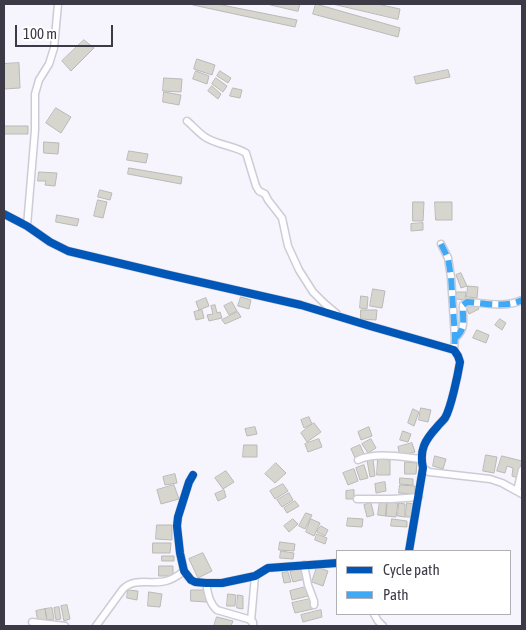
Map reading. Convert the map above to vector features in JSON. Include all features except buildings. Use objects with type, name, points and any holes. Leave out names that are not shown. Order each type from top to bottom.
[{"type":"street","points":[[27,226],[35,130],[35,94],[39,80],[49,64],[54,48],[58,4]]},
{"type":"street","points":[[187,121],[204,137],[242,150],[246,154],[249,158],[256,186],[259,191],[265,194],[282,218],[288,246],[299,270],[313,292],[340,316]]},
{"type":"street","points":[[4,214],[68,251],[301,304],[454,350]]},
{"type":"street","points":[[409,550],[423,468],[421,459],[422,449],[426,440],[445,418],[460,362],[454,350],[451,277],[448,258],[441,244]]},
{"type":"street","points":[[454,338],[463,329],[463,305],[468,302],[506,305],[522,300]]},
{"type":"street","points":[[358,460],[366,456],[421,459]]},
{"type":"street","points":[[423,468],[430,472],[490,479],[502,482],[520,492],[522,470]]},
{"type":"street","points":[[193,474],[178,517],[177,526],[184,571],[191,580],[195,582],[222,583],[255,576],[268,568],[336,563]]},
{"type":"street","points":[[357,499],[392,500],[418,497]]},
{"type":"street","points":[[304,565],[314,605]]},
{"type":"street","points":[[96,626],[122,589],[127,585],[139,581],[166,581],[177,577],[184,571]]},
{"type":"street","points":[[206,583],[211,602],[217,610],[252,624],[255,576]]},
{"type":"street","points":[[375,615],[383,626]]},
{"type":"street","points":[[32,622],[65,626]]},
{"type":"marked path","points":[[441,244],[448,258],[451,277],[454,350]]},
{"type":"marked path","points":[[455,338],[463,327],[463,305],[467,302],[509,304],[522,300]]},
{"type":"cycle path","points":[[4,214],[68,251],[301,305],[454,350],[460,362],[456,382],[450,407],[445,418],[429,436],[424,446],[422,456],[423,468],[409,550]]},
{"type":"cycle path","points":[[193,475],[178,517],[177,526],[184,571],[191,580],[195,582],[222,583],[255,576],[268,568],[336,563]]}]
